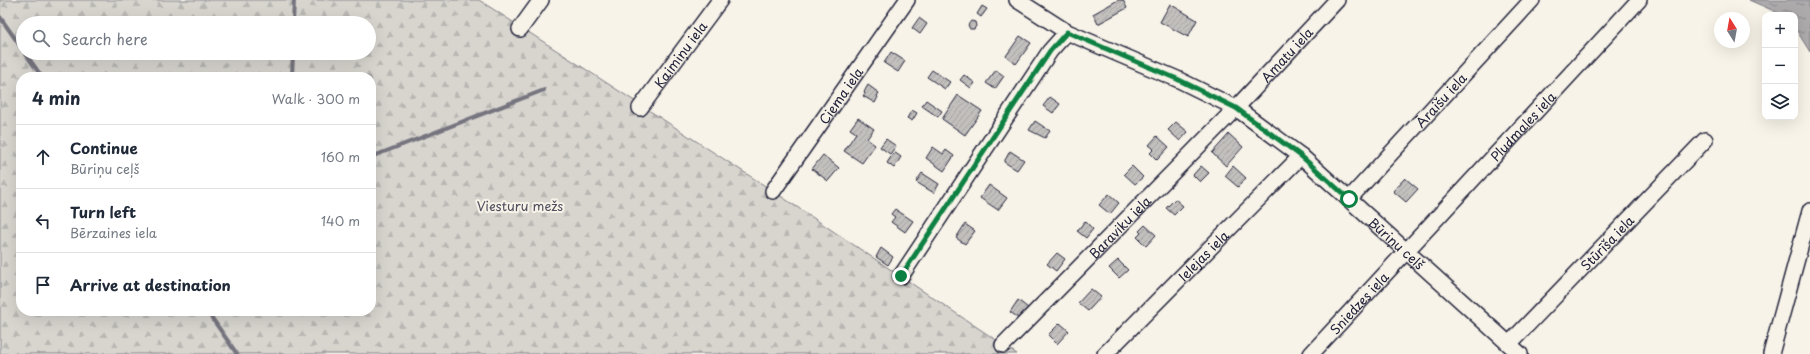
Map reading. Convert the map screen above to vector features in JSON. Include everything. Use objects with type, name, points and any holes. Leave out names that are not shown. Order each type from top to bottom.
[{"type":"street","points":[[520,29],[541,0]]},
{"type":"street","name":"Kaimiņu iela","points":[[640,108],[720,0]]},
{"type":"street","name":"Ciema iela","points":[[772,191],[907,0]]},
{"type":"street","name":"Būriņu ceļš","points":[[1017,0],[1067,32],[1177,79],[1236,108],[1301,156],[1514,349]]},
{"type":"street","name":"Amatu iela","points":[[1236,108],[1337,0]]},
{"type":"street","name":"Āraišu iela","points":[[1349,199],[1532,0]]},
{"type":"street","name":"Pludmales iela","points":[[1407,251],[1639,0]]},
{"type":"street","points":[[901,276],[1050,51],[1067,32]]},
{"type":"street","name":"Baraviku iela","points":[[1003,345],[1236,108]]},
{"type":"street","name":"Stūrīša iela","points":[[1514,349],[1705,140]]},
{"type":"street","name":"Ielejas iela","points":[[1105,354],[1301,156]]},
{"type":"street","points":[[1771,354],[1810,211]]},
{"type":"street","name":"Sniedzes iela","points":[[1311,354],[1407,251]]},
{"type":"green space","name":"Viesturu mežs","points":[[0,0],[479,0],[773,191],[1017,354],[0,354]]},
{"type":"water","points":[[1749,0],[1809,0],[1810,52],[1798,33],[1798,12],[1776,12]]},
{"type":"building","points":[[1118,0],[1123,0],[1127,8],[1098,24],[1093,14]]},
{"type":"building","points":[[1170,4],[1197,20],[1188,37],[1160,22]]},
{"type":"building","points":[[982,6],[987,9],[981,17],[977,14]]},
{"type":"building","points":[[919,18],[927,24],[920,34],[912,28]]},
{"type":"building","points":[[971,21],[975,22],[976,26],[974,29],[970,29],[968,25]]},
{"type":"building","points":[[1020,36],[1031,43],[1016,64],[1006,56]]},
{"type":"building","points":[[891,52],[905,61],[898,72],[884,63]]},
{"type":"building","points":[[932,70],[950,82],[945,89],[927,77]]},
{"type":"building","points":[[996,70],[1004,76],[995,89],[986,83]]},
{"type":"building","points":[[964,75],[975,83],[971,88],[960,80]]},
{"type":"building","points":[[868,85],[879,93],[875,103],[863,96]]},
{"type":"building","points":[[958,95],[982,111],[965,135],[942,119]]},
{"type":"building","points":[[1050,97],[1060,104],[1053,113],[1043,106]]},
{"type":"building","points":[[926,100],[942,111],[938,117],[922,106]]},
{"type":"building","points":[[912,110],[917,113],[912,121],[907,118]]},
{"type":"building","points":[[858,118],[874,129],[867,139],[875,145],[862,163],[844,151],[856,133],[850,129]]},
{"type":"building","points":[[1035,121],[1050,131],[1045,138],[1029,130]]},
{"type":"building","points":[[1176,122],[1188,132],[1180,141],[1168,130]]},
{"type":"building","points":[[1229,134],[1243,147],[1226,166],[1212,153]]},
{"type":"building","points":[[1157,136],[1169,147],[1157,160],[1150,153],[1154,149],[1149,145]]},
{"type":"building","points":[[886,139],[896,146],[890,154],[880,147]]},
{"type":"building","points":[[933,147],[943,154],[946,150],[954,156],[944,171],[926,158]]},
{"type":"building","points":[[1010,151],[1024,160],[1017,170],[1004,162]]},
{"type":"building","points":[[894,152],[901,157],[894,168],[887,163]]},
{"type":"building","points":[[823,155],[839,168],[828,181],[812,169]]},
{"type":"building","points":[[1132,166],[1143,177],[1135,184],[1124,174]]},
{"type":"building","points":[[1201,166],[1209,173],[1200,182],[1193,175]]},
{"type":"building","points":[[1233,166],[1246,178],[1238,187],[1225,176]]},
{"type":"building","points":[[922,173],[939,184],[934,193],[916,182]]},
{"type":"building","points":[[1405,178],[1418,189],[1406,202],[1393,191]]},
{"type":"building","points":[[989,185],[1007,198],[998,210],[980,198]]},
{"type":"building","points":[[1109,194],[1119,203],[1110,214],[1099,205]]},
{"type":"building","points":[[1175,199],[1183,206],[1174,215],[1166,208]]},
{"type":"building","points":[[895,209],[913,221],[905,232],[891,222],[895,217],[891,214]]},
{"type":"building","points":[[1085,221],[1093,229],[1086,238],[1077,231]]},
{"type":"building","points":[[965,224],[975,231],[965,244],[956,238]]},
{"type":"building","points":[[1145,225],[1156,235],[1146,246],[1137,237],[1141,233],[1139,231]]},
{"type":"building","points":[[881,248],[893,257],[888,265],[876,257]]},
{"type":"building","points":[[1057,253],[1065,259],[1056,271],[1047,264]]},
{"type":"building","points":[[1118,260],[1128,270],[1119,278],[1109,268]]},
{"type":"building","points":[[1091,289],[1101,297],[1088,311],[1078,303]]},
{"type":"building","points":[[1018,300],[1028,308],[1020,319],[1010,312]]},
{"type":"building","points":[[1060,323],[1069,331],[1057,344],[1048,335]]},
{"type":"waterway","points":[[293,16],[294,0]]},
{"type":"waterway","points":[[0,17],[16,40]]},
{"type":"waterway","points":[[30,60],[38,72]]},
{"type":"waterway","points":[[292,72],[293,60]]},
{"type":"waterway","points":[[376,155],[544,90]]},
{"type":"waterway","points":[[210,316],[237,354]]},
{"type":"route","points":[[901,276],[1050,51],[1067,32],[1177,79],[1236,108],[1301,156],[1349,199]]}]
